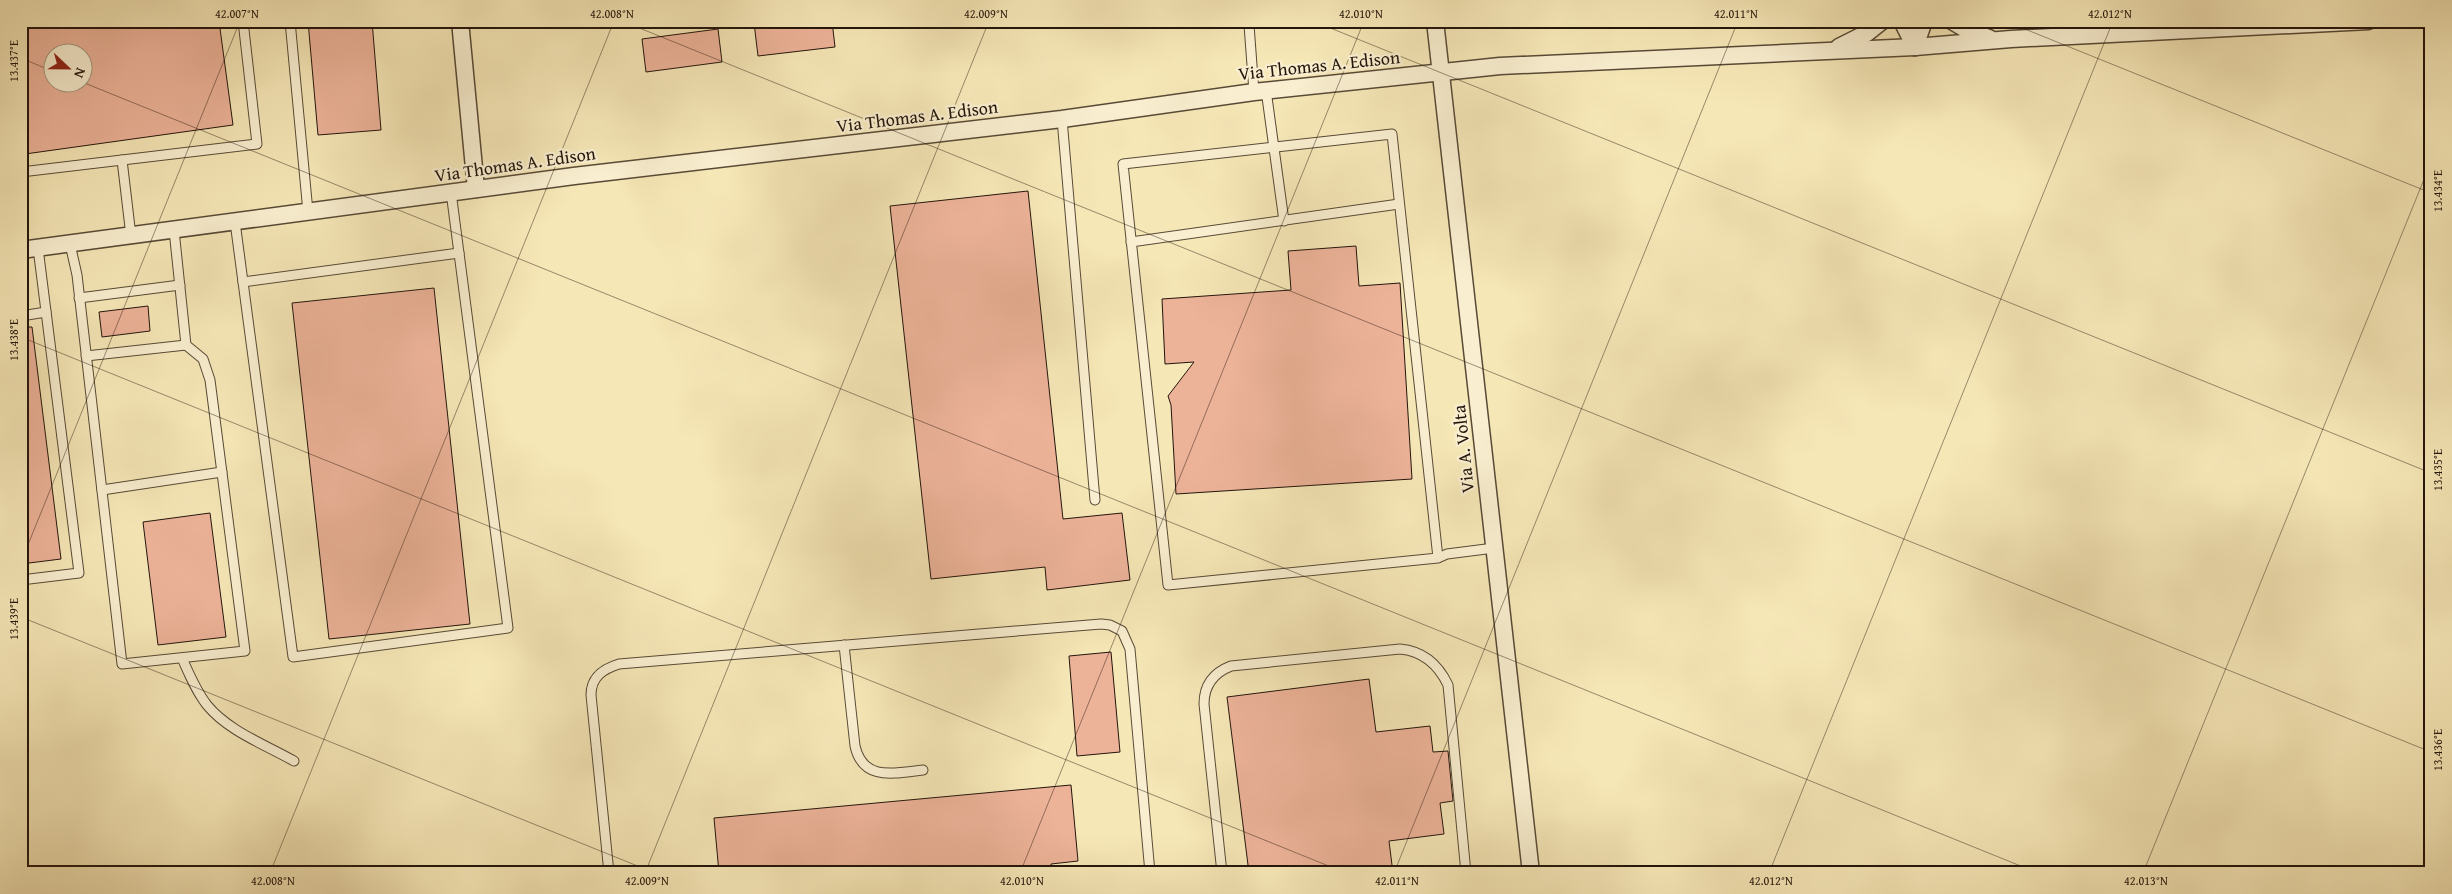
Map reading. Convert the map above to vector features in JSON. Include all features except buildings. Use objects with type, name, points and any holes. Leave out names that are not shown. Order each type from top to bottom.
[{"type":"street","points":[[460,21],[476,189]]},
{"type":"street","name":"Via A. Volta","points":[[1435,21],[1531,873]]},
{"type":"street","points":[[1820,51],[1853,42],[1868,33],[1882,21]]},
{"type":"street","points":[[1902,21],[1915,46]]},
{"type":"street","points":[[1915,46],[1924,21]]},
{"type":"street","points":[[1952,21],[1969,32],[1990,38],[2011,39]]},
{"type":"street","points":[[1820,51],[2011,39],[2369,21]]},
{"type":"street","name":"Via Thomas A. Edison","points":[[21,250],[451,192],[1062,119],[1260,91],[1441,72],[1555,63],[1820,51]]},
{"type":"lane","points":[[21,172],[257,144],[243,21]]},
{"type":"lane","points":[[290,21],[308,212]]},
{"type":"lane","points":[[1248,25],[1260,91],[1274,147],[1284,221]]},
{"type":"lane","points":[[1062,119],[1095,500]]},
{"type":"lane","points":[[1438,558],[1392,134],[1123,164],[1168,585],[1438,558],[1447,554],[1494,548]]},
{"type":"lane","points":[[122,160],[131,236]]},
{"type":"lane","points":[[235,222],[292,657],[499,630],[508,628],[451,192]]},
{"type":"lane","points":[[1131,242],[1399,204]]},
{"type":"lane","points":[[70,244],[79,298],[122,664],[245,651],[208,369],[203,360],[186,345],[174,230]]},
{"type":"lane","points":[[21,580],[79,573],[38,248]]},
{"type":"lane","points":[[243,282],[459,253]]},
{"type":"lane","points":[[79,298],[180,285]]},
{"type":"lane","points":[[21,316],[46,312]]},
{"type":"lane","points":[[86,356],[186,345]]},
{"type":"lane","points":[[102,490],[222,472]]},
{"type":"lane","points":[[609,873],[591,695],[591,688],[597,675],[619,664],[1101,624],[1110,625],[1122,631],[1130,650],[1150,873]]},
{"type":"lane","points":[[844,645],[855,746],[861,762],[866,768],[882,773],[922,770]]},
{"type":"lane","points":[[1222,873],[1204,704],[1206,689],[1214,676],[1231,666],[1400,649],[1418,652],[1429,659],[1440,670],[1448,685],[1466,873]]},
{"type":"lane","points":[[182,658],[200,694],[216,714],[237,729],[294,761]]}]
